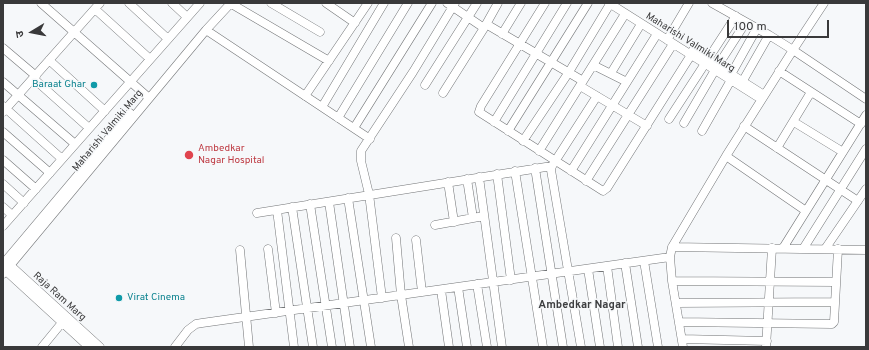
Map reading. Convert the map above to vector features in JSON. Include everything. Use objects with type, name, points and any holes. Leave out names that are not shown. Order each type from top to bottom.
[{"type":"street","points":[[41,3],[147,96]]},
{"type":"street","points":[[129,3],[168,39]]},
{"type":"street","points":[[172,3],[187,17]]},
{"type":"street","points":[[3,226],[200,3]]},
{"type":"street","name":"Maharishi Valmiki Marg","points":[[5,267],[20,253],[147,96],[225,3]]},
{"type":"street","points":[[230,3],[329,61]]},
{"type":"street","name":"Maharishi Valmiki Marg","points":[[147,96],[230,3]]},
{"type":"street","points":[[271,3],[320,32]]},
{"type":"street","points":[[326,3],[355,23]]},
{"type":"street","points":[[305,96],[368,3]]},
{"type":"street","points":[[322,107],[384,3]]},
{"type":"street","points":[[338,118],[408,3]]},
{"type":"street","points":[[354,128],[432,3]]},
{"type":"street","points":[[425,85],[477,3]]},
{"type":"street","points":[[443,93],[498,3]]},
{"type":"street","points":[[502,34],[521,3]]},
{"type":"street","points":[[545,3],[479,109],[479,112],[539,151],[554,164],[571,172],[601,190],[606,190],[691,55]]},
{"type":"street","points":[[494,122],[567,3]]},
{"type":"street","points":[[508,131],[588,3]]},
{"type":"street","points":[[523,141],[612,3]]},
{"type":"street","name":"Maharishi Valmiki Marg","points":[[612,3],[762,97]]},
{"type":"street","name":"Maharishi Valmiki Marg","points":[[612,3],[657,34],[670,40],[691,55],[705,61]]},
{"type":"street","points":[[586,181],[628,114],[689,3]]},
{"type":"street","points":[[712,3],[769,35],[866,99]]},
{"type":"street","points":[[772,248],[766,344],[682,343],[672,281],[670,257],[672,247],[762,97],[824,3]]},
{"type":"street","points":[[382,298],[369,194],[360,156],[361,151],[413,72],[452,4],[468,17],[502,34],[568,72],[597,96],[647,126]]},
{"type":"street","points":[[62,159],[4,109],[98,6],[150,60]]},
{"type":"street","points":[[539,151],[626,14]]},
{"type":"street","points":[[669,119],[705,61],[736,16]]},
{"type":"street","points":[[684,123],[716,68],[746,22]]},
{"type":"street","points":[[611,73],[641,24]]},
{"type":"street","points":[[702,131],[757,28]]},
{"type":"street","points":[[206,30],[370,139]]},
{"type":"street","points":[[571,172],[657,34]]},
{"type":"street","points":[[741,84],[769,35]]},
{"type":"street","points":[[3,48],[89,128]]},
{"type":"street","points":[[49,60],[105,111]]},
{"type":"street","points":[[593,65],[627,82]]},
{"type":"street","points":[[779,72],[861,124]]},
{"type":"street","points":[[3,82],[75,144]]},
{"type":"street","points":[[777,148],[812,92]]},
{"type":"street","points":[[581,347],[552,174],[554,164],[597,96]]},
{"type":"street","points":[[783,248],[866,115]]},
{"type":"street","points":[[794,122],[843,152]]},
{"type":"street","points":[[744,126],[858,201]]},
{"type":"street","points":[[3,132],[50,173]]},
{"type":"street","points":[[803,249],[866,149]]},
{"type":"street","points":[[726,156],[806,211]]},
{"type":"street","points":[[3,160],[36,189]]},
{"type":"street","points":[[257,213],[554,164]]},
{"type":"street","points":[[535,168],[563,347]]},
{"type":"street","points":[[515,171],[543,347]]},
{"type":"street","points":[[497,174],[511,280]]},
{"type":"street","points":[[478,177],[502,347]]},
{"type":"street","points":[[467,179],[472,218]]},
{"type":"street","points":[[448,182],[454,222]]},
{"type":"street","points":[[3,184],[24,203]]},
{"type":"street","points":[[825,249],[866,189]]},
{"type":"street","points":[[348,198],[371,347]]},
{"type":"street","points":[[329,202],[345,303],[350,347]]},
{"type":"street","points":[[310,204],[332,347]]},
{"type":"street","points":[[3,207],[12,216]]},
{"type":"street","points":[[292,207],[313,347]]},
{"type":"street","points":[[277,210],[294,347]]},
{"type":"street","points":[[435,225],[484,216]]},
{"type":"street","points":[[396,238],[401,295],[409,347]]},
{"type":"street","points":[[416,240],[422,292]]},
{"type":"street","points":[[672,247],[866,250]]},
{"type":"street","points":[[268,249],[276,313]]},
{"type":"street","points":[[679,322],[832,324],[834,322],[838,249]]},
{"type":"street","points":[[240,250],[245,318],[249,347]]},
{"type":"street","points":[[175,347],[188,330],[196,324],[670,257]]},
{"type":"street","points":[[644,261],[658,347]]},
{"type":"street","points":[[625,263],[638,347]]},
{"type":"street","points":[[607,266],[618,347]]},
{"type":"street","name":"Raja Ram Marg","points":[[5,267],[64,320],[100,347]]},
{"type":"street","points":[[588,269],[600,347]]},
{"type":"street","points":[[672,281],[836,282]]},
{"type":"street","points":[[476,284],[487,347]]},
{"type":"street","points":[[458,287],[467,347]]},
{"type":"street","points":[[441,290],[449,347]]},
{"type":"street","points":[[676,303],[835,302]]},
{"type":"street","points":[[46,346],[64,320]]},
{"type":"street","name":"Raja Ram Marg","points":[[64,320],[89,347]]},
{"type":"place","name":"Baraat Ghar","points":[[94,85]]},
{"type":"place","name":"Ambedkar Nagar Hospital","points":[[189,155]]},
{"type":"place","name":"Virat Cinema","points":[[119,298]]},
{"type":"district","name":"Ambedkar Nagar","points":[[582,306]]}]
